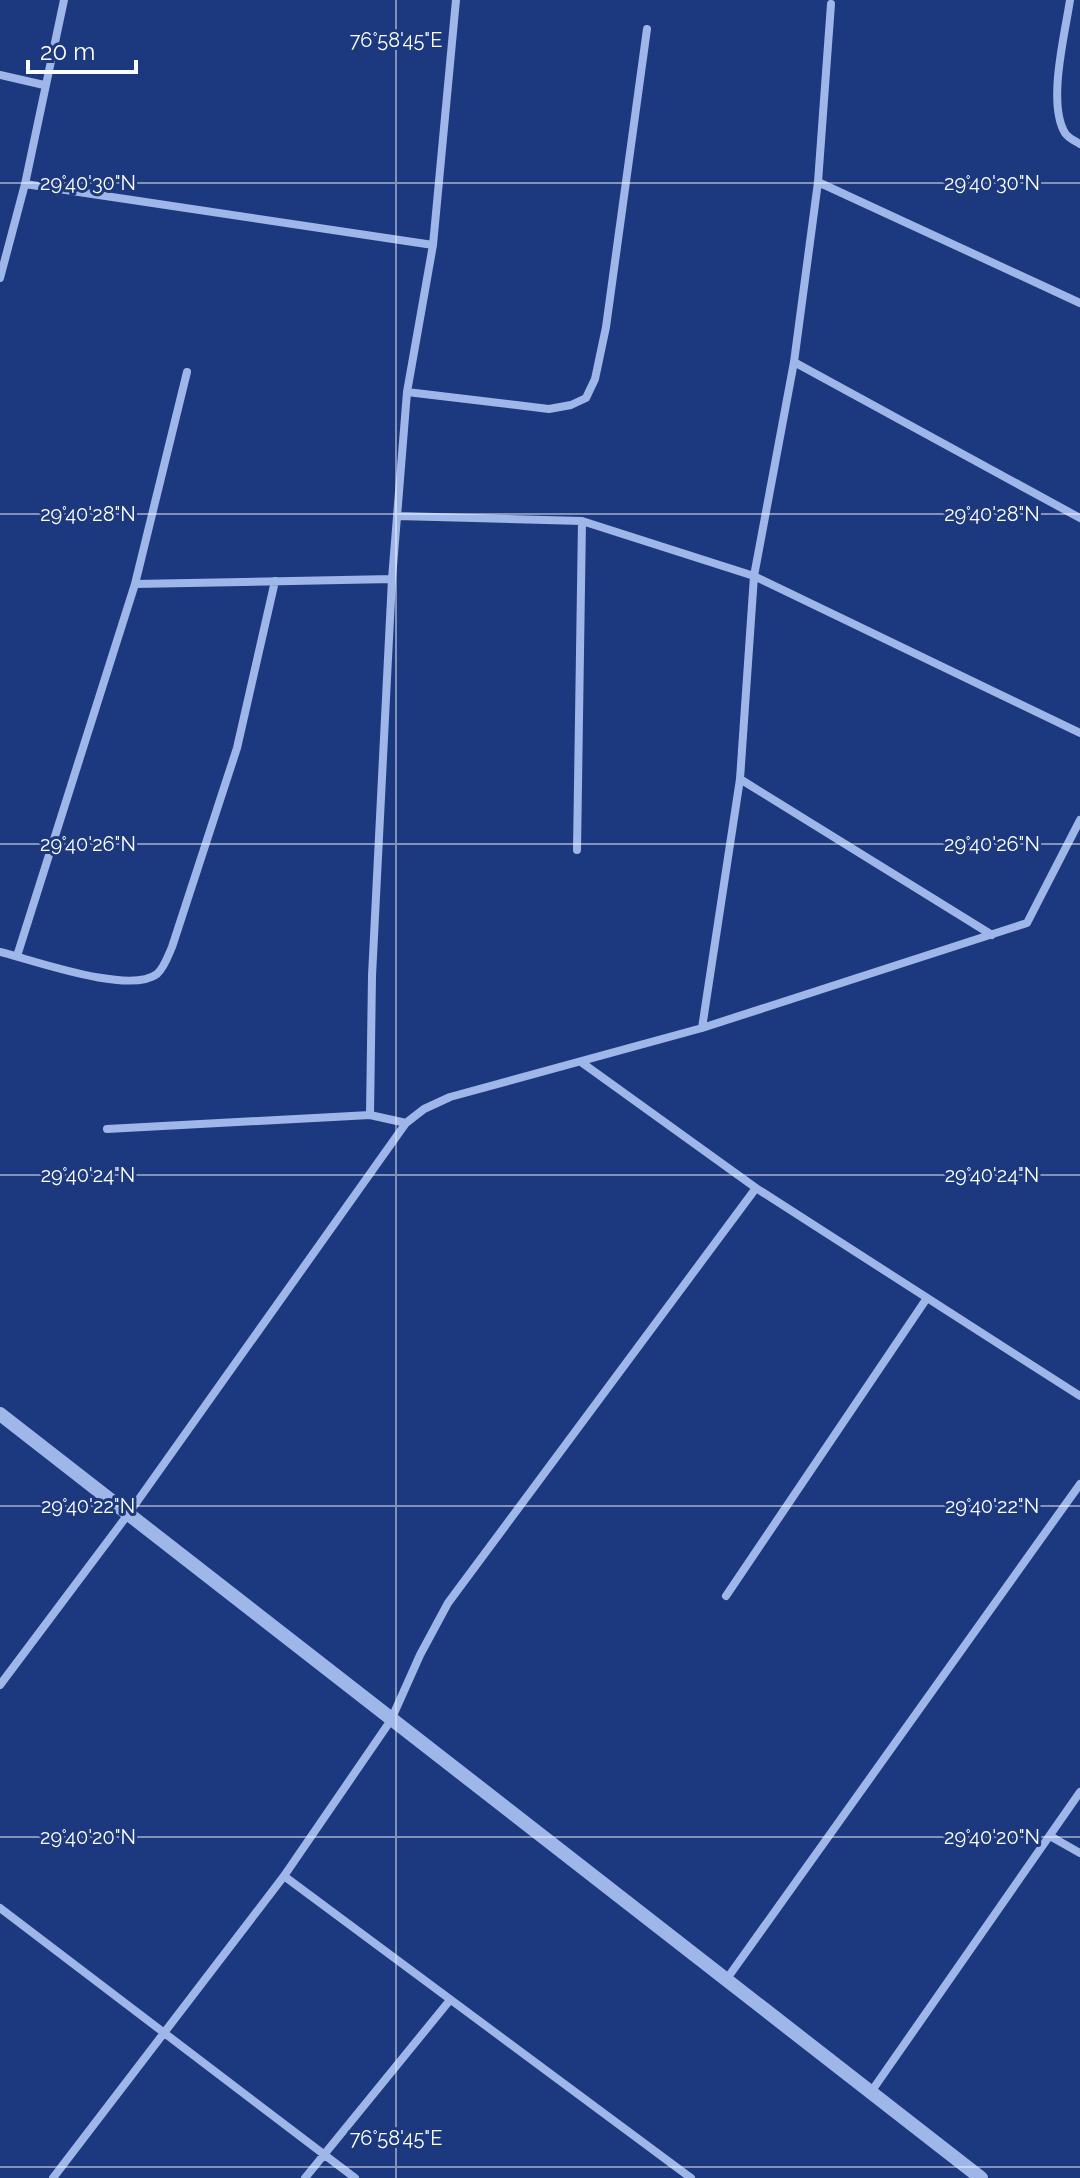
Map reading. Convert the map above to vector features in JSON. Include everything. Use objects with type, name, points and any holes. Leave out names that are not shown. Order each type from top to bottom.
[{"type":"street","points":[[0,278],[25,184],[64,0]]},
{"type":"street","points":[[370,1115],[372,976],[392,579],[407,392],[433,245],[456,0]]},
{"type":"street","points":[[1070,0],[1057,98],[1066,135],[1080,144]]},
{"type":"street","points":[[702,1028],[740,779],[754,576],[794,362],[818,182],[831,4]]},
{"type":"street","points":[[407,392],[549,409],[571,405],[586,398],[595,379],[606,327],[647,29]]},
{"type":"street","points":[[0,75],[44,85]]},
{"type":"street","points":[[818,182],[1080,303]]},
{"type":"street","points":[[25,184],[433,245]]},
{"type":"street","points":[[794,362],[1080,518]]},
{"type":"street","points":[[17,956],[135,584],[187,372]]},
{"type":"street","points":[[398,516],[582,521],[754,576],[1080,733]]},
{"type":"street","points":[[577,850],[582,521]]},
{"type":"street","points":[[135,584],[392,579]]},
{"type":"street","points":[[0,952],[105,979],[146,979],[159,973],[172,947],[237,748],[275,581]]},
{"type":"street","points":[[740,779],[992,935]]},
{"type":"street","points":[[0,1685],[129,1513],[406,1123],[424,1109],[450,1097],[702,1028],[1027,923],[1080,820]]},
{"type":"street","points":[[581,1062],[756,1188],[1080,1396]]},
{"type":"street","points":[[107,1129],[370,1115],[406,1123]]},
{"type":"street","points":[[53,2178],[284,1876],[391,1720],[448,1603],[756,1188]]},
{"type":"street","points":[[726,1596],[927,1298]]},
{"type":"street","points":[[0,1414],[977,2177]]},
{"type":"street","points":[[726,1980],[1080,1484]]},
{"type":"street","points":[[871,2092],[1080,1792]]},
{"type":"street","points":[[1050,1836],[1080,1853]]},
{"type":"street","points":[[284,1876],[691,2178]]},
{"type":"street","points":[[0,1908],[355,2178]]},
{"type":"street","points":[[305,2178],[450,2000]]}]
